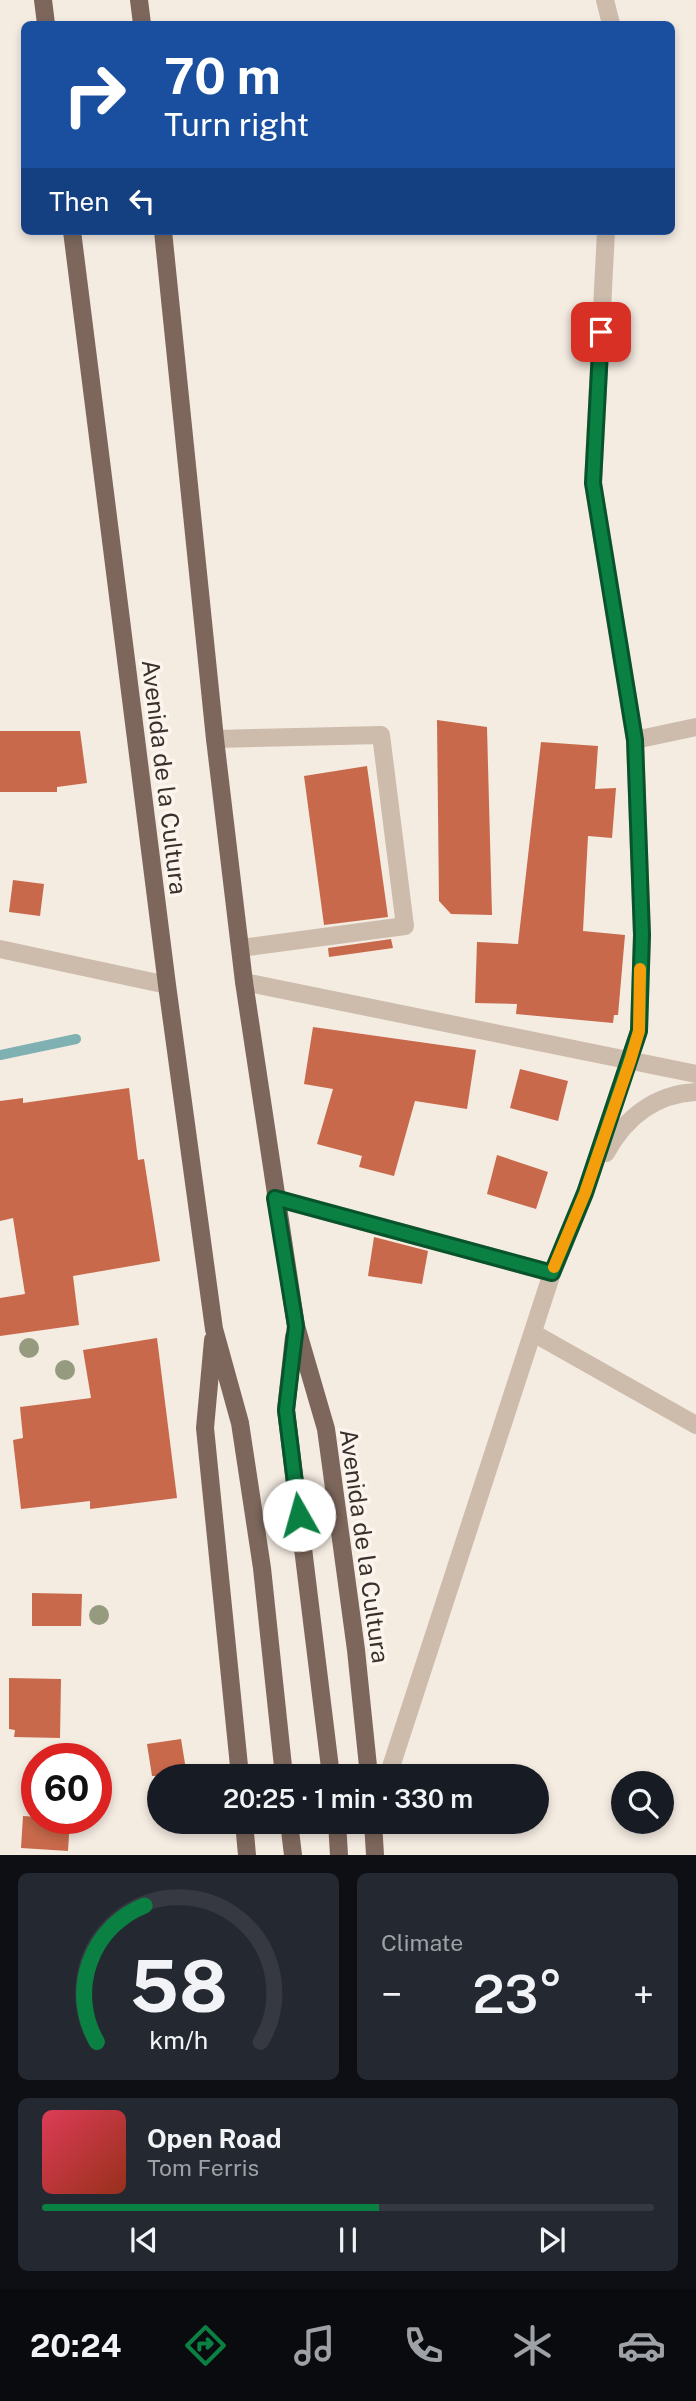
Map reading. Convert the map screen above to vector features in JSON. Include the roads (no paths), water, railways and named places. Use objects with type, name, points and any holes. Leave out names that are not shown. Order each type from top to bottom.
[{"type":"main road","points":[[43,0],[46,21]]},
{"type":"main road","points":[[139,0],[142,21]]},
{"type":"main road","name":"Avenida de la Cultura","points":[[73,235],[167,985],[214,1329],[240,1423],[262,1568],[283,1764]]},
{"type":"main road","name":"Avenida de la Cultura","points":[[163,235],[215,739],[244,982],[296,1326],[326,1429],[356,1650],[368,1764]]},
{"type":"main road","name":"Avenida de la Cultura","points":[[296,1326],[286,1410],[330,1764]]},
{"type":"main road","name":"Avenida de la Cultura","points":[[214,1329],[205,1428],[239,1764]]},
{"type":"main road","points":[[245,1834],[247,1855]]},
{"type":"main road","points":[[290,1834],[293,1855]]},
{"type":"main road","points":[[338,1834],[339,1855]]},
{"type":"main road","points":[[374,1834],[375,1855]]},
{"type":"street","points":[[606,0],[610,21]]},
{"type":"street","points":[[392,1764],[535,1334],[552,1273],[585,1193],[639,1031],[642,935],[635,740],[593,483],[606,235]]},
{"type":"street","points":[[635,740],[696,727]]},
{"type":"street","points":[[215,739],[382,735],[405,926],[241,948]]},
{"type":"street","points":[[0,949],[167,985]]},
{"type":"street","points":[[244,982],[696,1074]]},
{"type":"street","points":[[585,1193],[612,1141],[636,1113],[661,1098],[696,1092]]},
{"type":"street","points":[[275,1198],[552,1273]]},
{"type":"street","points":[[535,1334],[696,1424]]},
{"type":"waterway","points":[[0,1055],[76,1039]]}]
